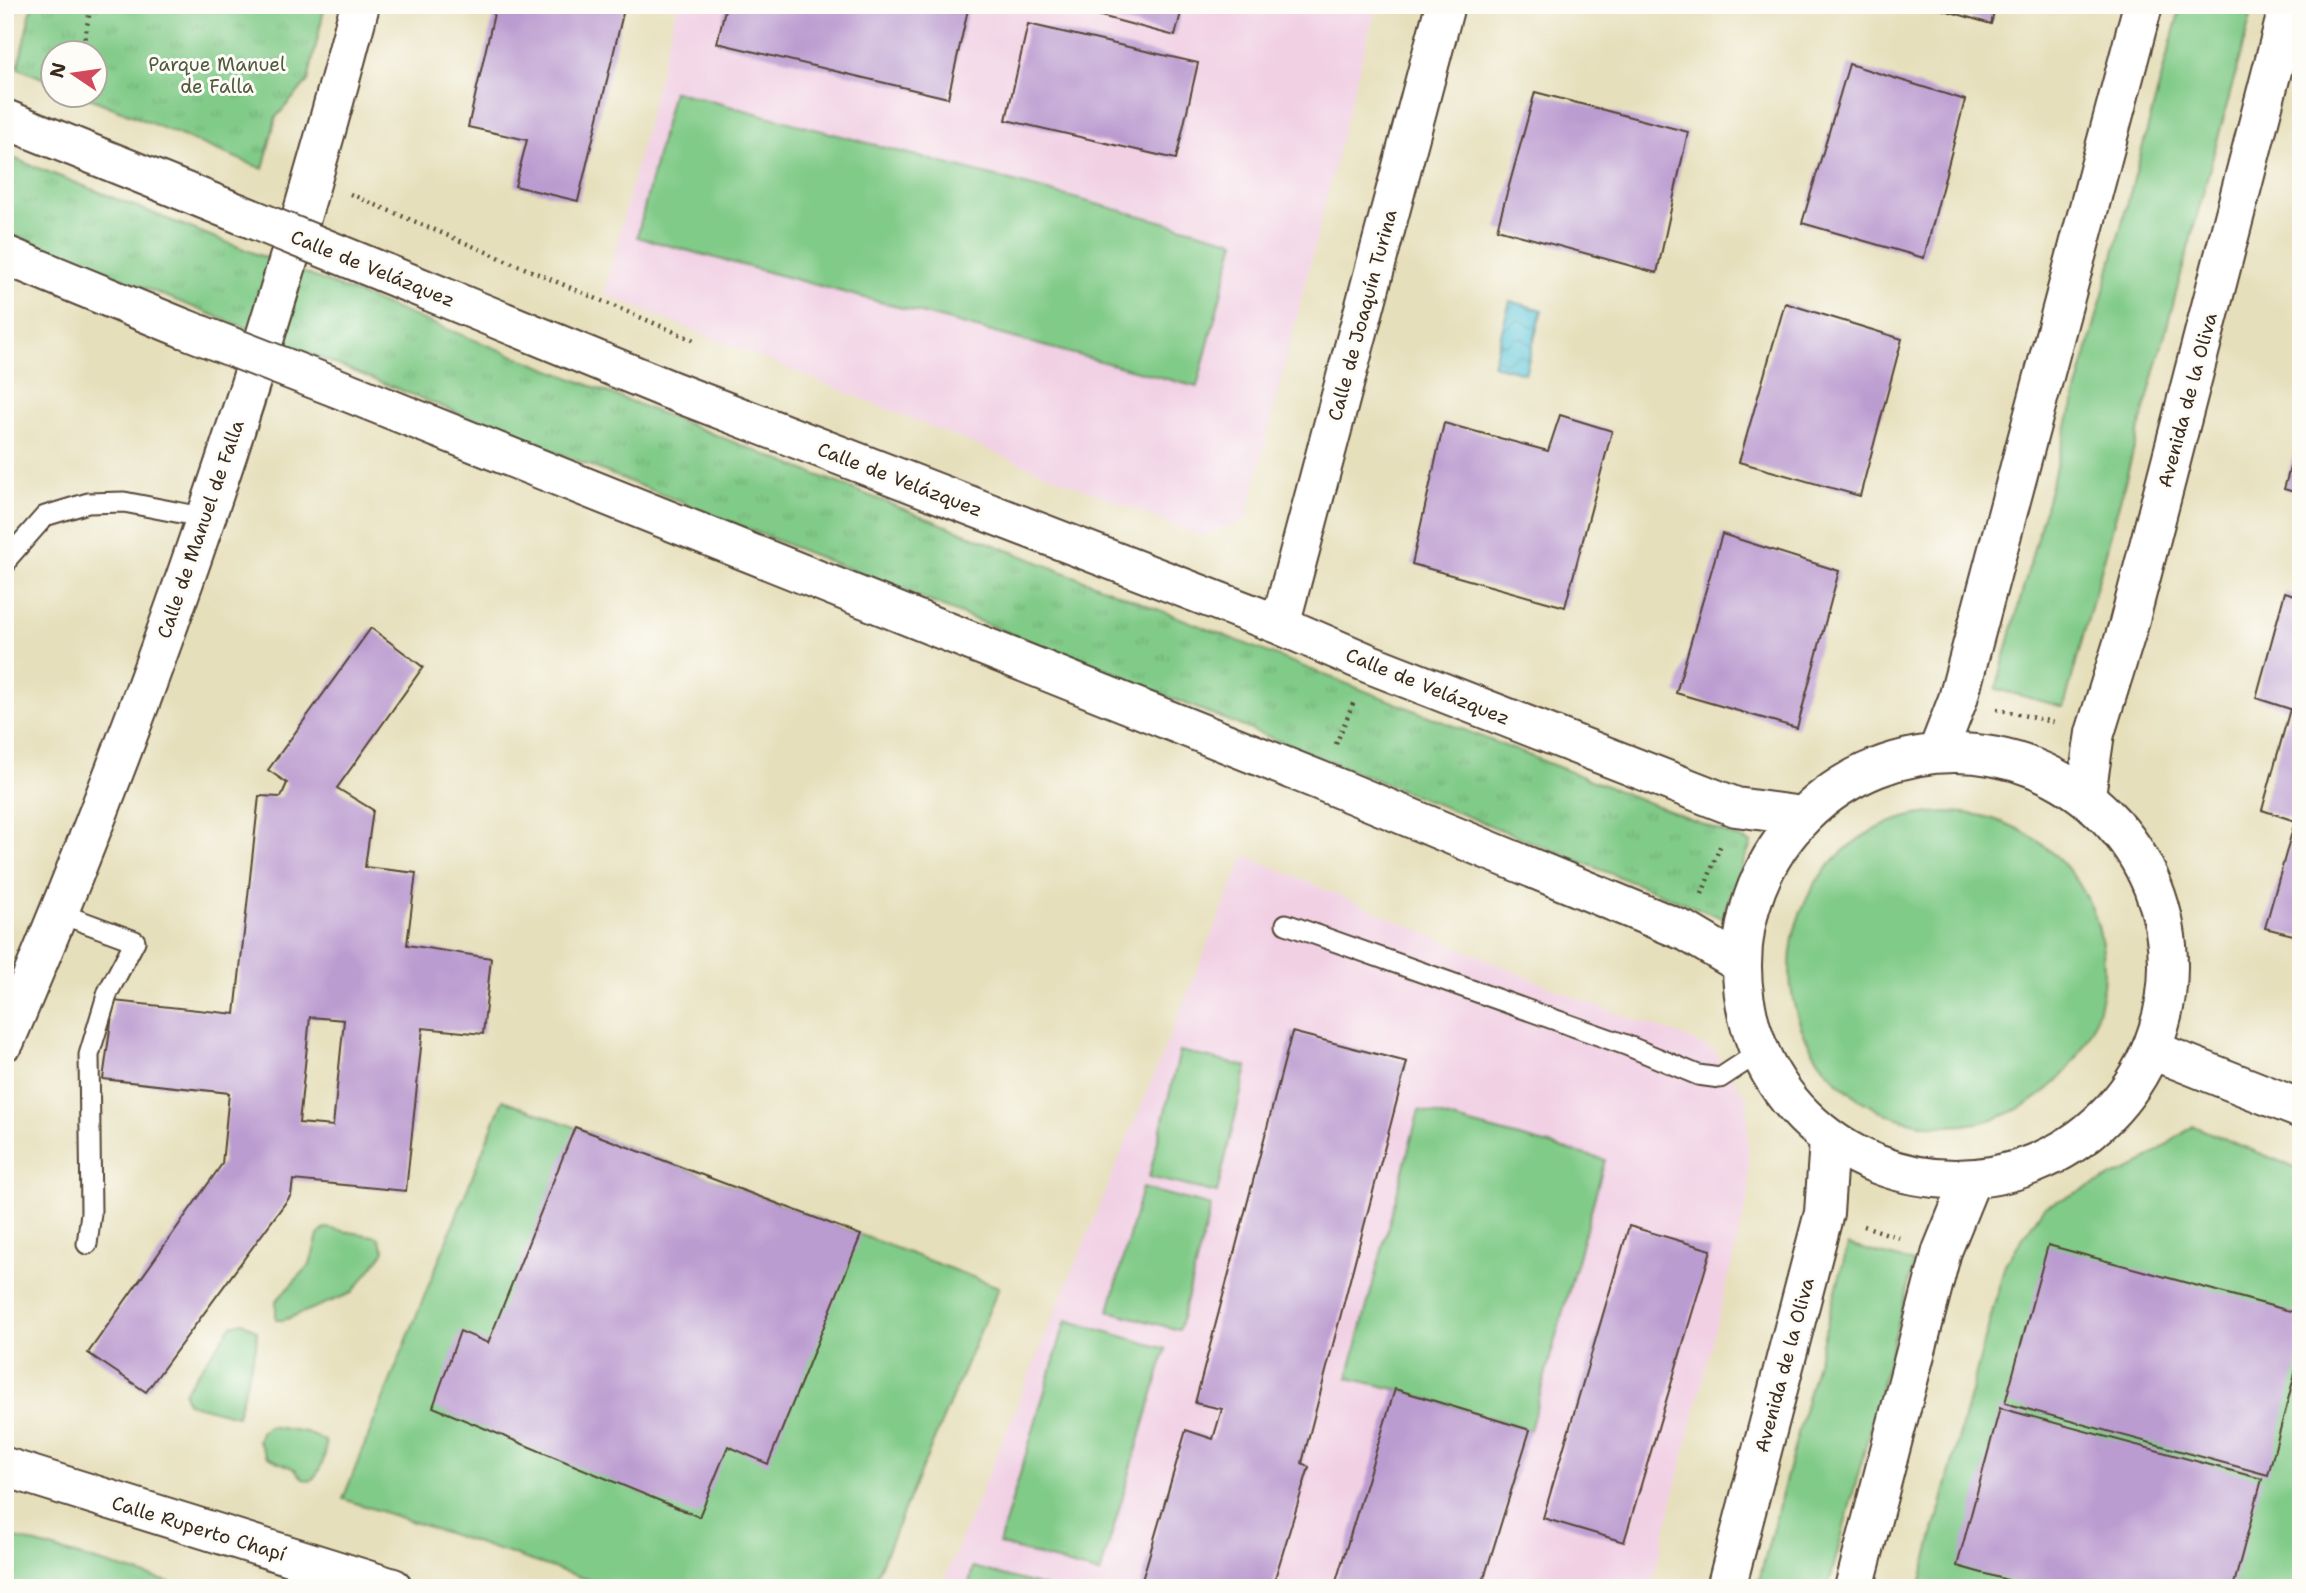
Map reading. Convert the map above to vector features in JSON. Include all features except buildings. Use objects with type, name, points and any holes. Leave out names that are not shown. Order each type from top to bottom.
[{"type":"street","name":"Calle de Manuel de Falla","points":[[5,1041],[58,913],[208,518],[313,178],[360,5]]},
{"type":"street","name":"Calle de Joaquín Turina","points":[[1280,625],[1445,5]]},
{"type":"street","points":[[1938,751],[1958,699],[2143,5]]},
{"type":"street","name":"Avenida de la Oliva","points":[[2086,795],[2095,733],[2128,627],[2290,5]]},
{"type":"street","name":"Calle de Velázquez","points":[[6,119],[670,390],[1280,625],[1370,664],[1735,807],[1802,816]]},
{"type":"street","points":[[5,256],[1321,780],[1687,932],[1741,964]]},
{"type":"street","points":[[1938,751],[2016,760],[2086,795],[2134,846],[2163,911],[2169,981],[2152,1050],[2110,1115],[2046,1161],[1971,1180],[1896,1173],[1829,1140],[1781,1091],[1751,1031],[1741,964],[1757,885],[1802,816],[1841,784],[1887,761],[1938,751]]},
{"type":"street","points":[[2152,1050],[2301,1109]]},
{"type":"street","name":"Avenida de la Oliva","points":[[1726,1588],[1824,1213],[1829,1140]]},
{"type":"street","points":[[1854,1588],[1942,1251],[1971,1180]]},
{"type":"street","name":"Calle Ruperto Chapí","points":[[5,1467],[393,1588]]},
{"type":"lane","points":[[5,565],[8,558],[45,516],[88,503],[124,502],[208,518]]},
{"type":"lane","points":[[58,913],[135,941],[108,992],[89,1055],[91,1213],[87,1244]]},
{"type":"lane","points":[[1286,924],[1626,1045],[1698,1075],[1720,1078],[1761,1051]]},
{"type":"path","points":[[85,38],[91,5]]},
{"type":"path","points":[[313,178],[696,341]]},
{"type":"path","points":[[1321,780],[1370,664]]},
{"type":"path","points":[[1958,699],[2095,733]]},
{"type":"path","points":[[1687,932],[1735,807]]},
{"type":"path","points":[[1824,1213],[1942,1251]]},
{"type":"shaded area","points":[[677,5],[1377,5],[1246,520],[1202,537],[604,294]]},
{"type":"shaded area","points":[[1245,855],[1588,1003],[1685,1037],[1714,1051],[1747,1097],[1749,1194],[1651,1588],[941,1588]]},
{"type":"green space","name":"Parque Manuel de Falla","points":[[32,5],[325,5],[308,81],[276,117],[263,169],[108,106],[108,38],[38,38],[38,76],[18,68]]},
{"type":"green space","points":[[2181,5],[2254,5],[2064,707],[1996,689]]},
{"type":"green space","points":[[673,91],[1235,241],[1197,387],[637,237]]},
{"type":"green space","points":[[5,155],[1751,843],[1722,918],[5,232]]},
{"type":"green space","points":[[1932,812],[1962,812],[1993,818],[2021,830],[2047,847],[2069,869],[2086,895],[2098,923],[2104,969],[2098,1015],[2086,1043],[2069,1069],[2047,1091],[2021,1108],[1993,1120],[1962,1126],[1932,1126],[1901,1120],[1873,1108],[1847,1091],[1825,1069],[1808,1043],[1796,1015],[1790,984],[1790,954],[1796,923],[1808,895],[1825,869],[1847,847],[1873,830],[1901,818]]},
{"type":"green space","points":[[1180,1051],[1247,1067],[1217,1193],[1149,1177]]},
{"type":"green space","points":[[503,1100],[999,1287],[871,1588],[614,1588],[343,1499]]},
{"type":"green space","points":[[1419,1110],[1605,1160],[1530,1430],[1395,1389],[1348,1378]]},
{"type":"green space","points":[[2193,1126],[2301,1170],[2301,1588],[1919,1588],[2005,1264],[2044,1207],[2137,1166]]},
{"type":"green space","points":[[1142,1188],[1211,1206],[1179,1330],[1109,1311]]},
{"type":"green space","points":[[326,1228],[378,1237],[385,1251],[352,1293],[284,1320],[276,1320],[276,1301],[310,1265],[318,1235]]},
{"type":"green space","points":[[1848,1245],[1914,1263],[1828,1588],[1757,1588]]},
{"type":"green space","points":[[1066,1320],[1166,1349],[1100,1574],[999,1544]]},
{"type":"green space","points":[[243,1322],[257,1331],[256,1347],[237,1416],[187,1403],[184,1392],[232,1325]]},
{"type":"green space","points":[[268,1426],[306,1432],[325,1441],[322,1463],[310,1481],[303,1479],[295,1469],[267,1457],[258,1441],[261,1432]]},
{"type":"green space","points":[[5,1535],[190,1588],[5,1588]]},
{"type":"green space","points":[[973,1567],[1050,1588],[968,1588]]},
{"type":"water","points":[[1510,301],[1542,310],[1525,373],[1493,365]]}]
